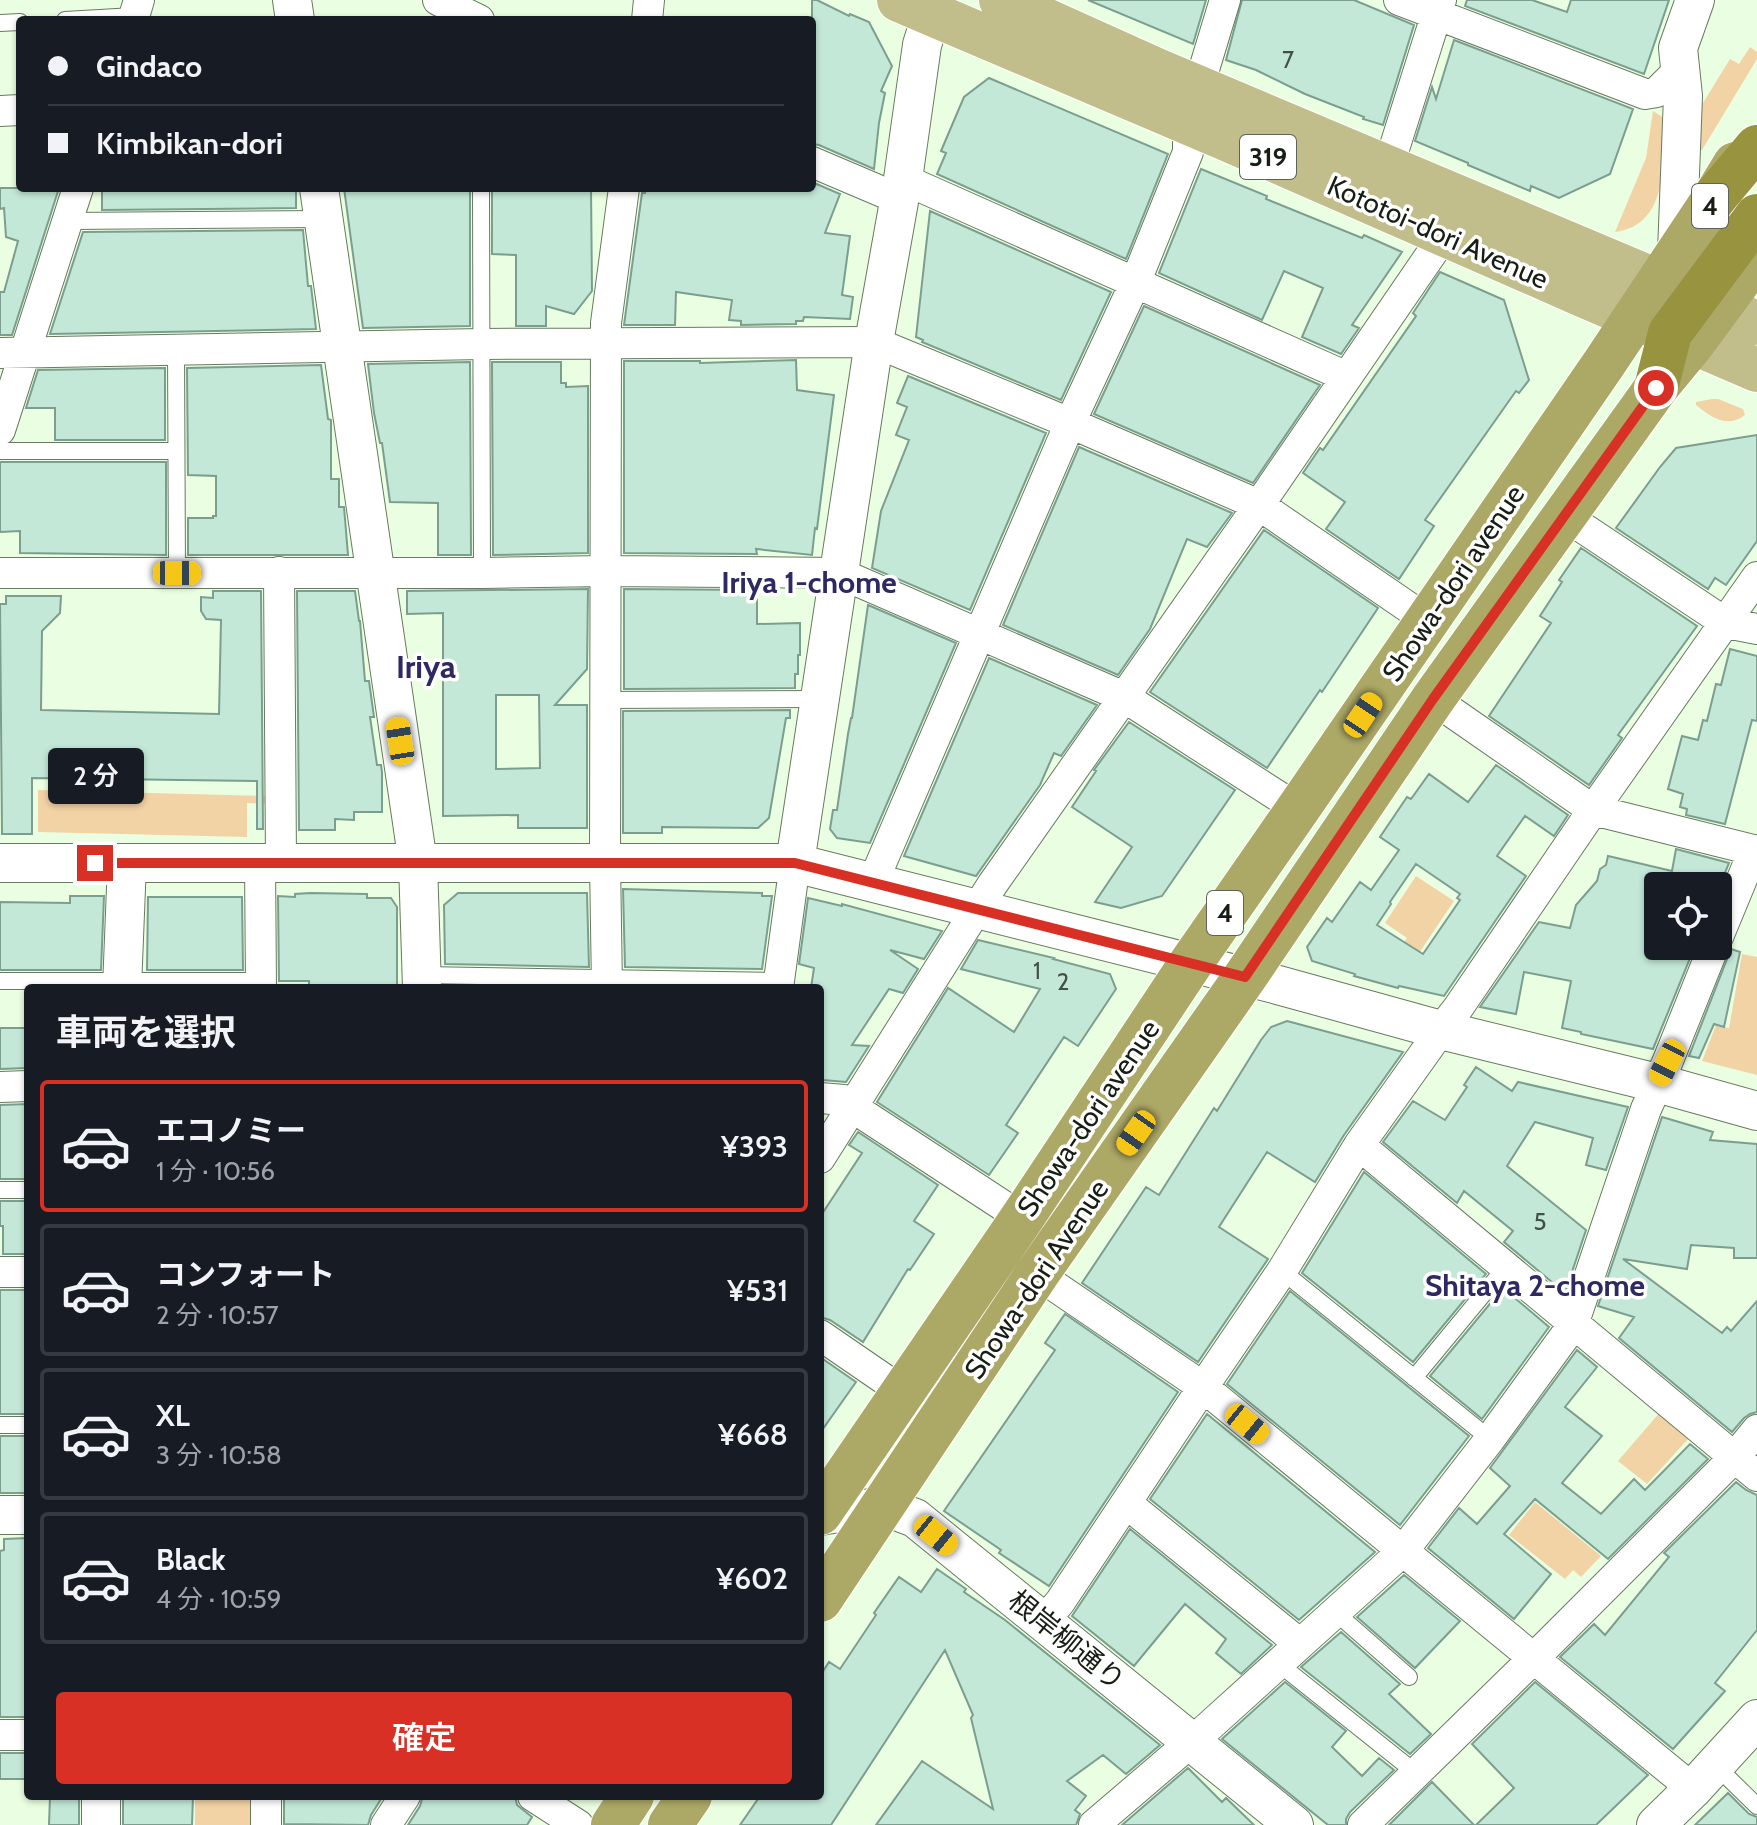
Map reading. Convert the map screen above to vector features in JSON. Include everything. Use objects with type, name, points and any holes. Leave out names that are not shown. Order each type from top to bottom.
[{"type":"highway","name":"Showa-dori avenue","points":[[824,1508],[1191,963],[1427,620],[1688,307],[1715,197],[1757,127]]},
{"type":"highway","points":[[1715,197],[1757,147]]},
{"type":"highway","points":[[1688,307],[1757,216]]},
{"type":"highway","name":"4","points":[[1688,307],[1757,256]]},
{"type":"highway","name":"Showa-dori Avenue","points":[[824,1594],[1037,1274],[1245,977],[1433,699],[1656,388],[1688,307]]},
{"type":"highway","points":[[613,1825],[629,1800]]},
{"type":"highway","points":[[670,1825],[687,1800]]},
{"type":"main road","name":"Kototoi-dori Avenue","points":[[1001,0],[1193,105],[1445,234],[1564,288],[1688,307]]},
{"type":"main road","name":"Kototoi-dori Avenue","points":[[922,5],[1193,105],[1388,168],[1688,307],[1757,370]]},
{"type":"street","points":[[438,0],[471,16]]},
{"type":"street","points":[[873,882],[1070,423],[1136,281],[1188,152],[1193,105],[1225,0]]},
{"type":"street","points":[[1399,0],[1439,7],[1645,94],[1657,92],[1679,70]]},
{"type":"street","points":[[1688,307],[1683,96],[1678,48],[1695,0]]},
{"type":"street","points":[[778,984],[874,342],[901,189],[922,45],[922,5]]},
{"type":"street","points":[[1388,168],[1439,7]]},
{"type":"street","points":[[816,163],[901,189],[1136,281],[1347,377]]},
{"type":"street","points":[[0,430],[12,353],[77,192]]},
{"type":"street","points":[[607,983],[606,323],[623,192]]},
{"type":"street","points":[[321,204],[418,863],[422,981]]},
{"type":"street","points":[[824,1152],[992,885],[1445,234]]},
{"type":"street","points":[[12,353],[482,344],[874,342],[1259,505],[1427,620]]},
{"type":"street","points":[[1565,516],[1726,623],[1757,629]]},
{"type":"street","points":[[261,984],[270,862],[279,572]]},
{"type":"street","points":[[0,573],[839,573],[1124,697],[1298,809]]},
{"type":"street","points":[[1044,1621],[1060,1602],[1282,1271],[1359,1145],[1458,1008],[1757,577]]},
{"type":"street","points":[[1433,699],[1593,810],[1755,851],[1732,904]]},
{"type":"street","points":[[0,863],[795,863],[1757,1111]]},
{"type":"street","points":[[122,984],[127,863]]},
{"type":"street","points":[[1111,1820],[1191,1741],[1403,1551],[1573,1325],[1646,1109],[1708,960]]},
{"type":"street","points":[[0,1087],[24,1086]]},
{"type":"street","points":[[824,1098],[844,1100],[1022,1218]]},
{"type":"street","points":[[1359,1145],[1745,1467]]},
{"type":"street","points":[[0,1272],[24,1272]]},
{"type":"street","points":[[1037,1274],[1203,1387],[1534,1658],[1704,1777]]},
{"type":"street","points":[[824,1338],[903,1392]]},
{"type":"street","points":[[1363,1825],[1534,1658],[1745,1467],[1757,1430]]},
{"type":"street","points":[[1126,1503],[1289,1654]]},
{"type":"street","points":[[824,1513],[883,1506]]},
{"type":"street","name":"根岸柳通り","points":[[883,1506],[915,1518],[1294,1825]]},
{"type":"street","points":[[0,1515],[24,1515]]},
{"type":"street","points":[[1656,1825],[1757,1719]]},
{"type":"street","points":[[0,1735],[24,1735]]},
{"type":"street","points":[[101,1800],[101,1825]]},
{"type":"street","points":[[266,1800],[266,1825]]},
{"type":"street","points":[[386,1825],[402,1800]]},
{"type":"street","points":[[539,1800],[578,1825]]},
{"type":"lane","points":[[100,16],[135,12]]},
{"type":"lane","points":[[481,192],[482,573]]},
{"type":"lane","points":[[67,221],[321,204]]},
{"type":"lane","points":[[176,350],[177,573]]},
{"type":"lane","points":[[0,451],[176,451]]},
{"type":"lane","points":[[605,700],[820,699]]},
{"type":"lane","points":[[0,981],[122,984]]},
{"type":"lane","points":[[422,981],[778,984]]},
{"type":"lane","points":[[0,1190],[24,1190]]},
{"type":"lane","points":[[1414,1378],[1505,1268]]},
{"type":"lane","points":[[1282,1271],[1490,1439]]},
{"type":"lane","points":[[0,1425],[24,1425]]},
{"type":"lane","points":[[1335,1612],[1409,1677]]},
{"type":"lane","points":[[1289,1654],[1416,1773]]},
{"type":"lane","points":[[1704,1777],[1757,1806]]},
{"type":"shaded area","points":[[1750,47],[1757,52],[1757,59],[1702,150],[1695,148],[1695,116],[1730,59],[1739,64]]},
{"type":"shaded area","points":[[1653,111],[1665,122],[1660,189],[1645,217],[1633,227],[1615,232],[1646,158]]},
{"type":"shaded area","points":[[1712,399],[1743,409],[1745,415],[1732,421],[1719,420],[1696,405],[1696,402]]},
{"type":"shaded area","points":[[38,790],[267,796],[267,804],[247,803],[247,837],[38,832]]},
{"type":"shaded area","points":[[1416,876],[1454,901],[1413,962],[1398,952],[1407,938],[1385,923]]},
{"type":"shaded area","points":[[1742,954],[1757,957],[1757,1075],[1702,1061],[1716,1025],[1729,1028]]},
{"type":"shaded area","points":[[1661,1411],[1690,1437],[1647,1484],[1618,1461]]},
{"type":"shaded area","points":[[1535,1502],[1601,1556],[1581,1577],[1573,1570],[1565,1579],[1509,1535]]},
{"type":"shaded area","points":[[195,1800],[260,1800],[259,1825],[195,1825]]},
{"type":"building","points":[[812,0],[817,0],[869,22],[892,66],[881,91],[885,93],[874,169],[816,145],[816,16],[812,16]]},
{"type":"building","points":[[1088,0],[1206,0],[1193,44]]},
{"type":"building","points":[[1242,0],[1354,0],[1414,25],[1383,125],[1226,60]]},
{"type":"building","points":[[1467,0],[1532,0],[1567,12],[1571,0],[1669,0],[1644,74],[1465,6]]},
{"type":"building","points":[[1454,40],[1633,109],[1610,174],[1559,198],[1531,186],[1530,191],[1415,141],[1432,87],[1436,99]]},
{"type":"building","points":[[989,78],[1168,154],[1126,259],[937,174],[946,153],[941,151],[964,97]]},
{"type":"building","points":[[1201,169],[1267,196],[1266,199],[1402,252],[1352,325],[1359,328],[1341,354],[1302,337],[1323,288],[1284,271],[1262,320],[1159,273]]},
{"type":"building","points":[[816,184],[840,194],[825,233],[850,236],[842,295],[853,297],[850,319],[804,317],[796,324],[741,325],[741,321],[729,320],[732,300],[676,292],[675,325],[624,325],[642,193],[816,192]]},
{"type":"building","points":[[0,188],[16,188],[16,192],[58,192],[12,335],[0,335],[0,292],[4,292],[18,241],[6,237],[4,208],[0,209]]},
{"type":"building","points":[[102,192],[296,192],[296,208],[102,210]]},
{"type":"building","points":[[345,192],[470,192],[470,326],[363,328]]},
{"type":"building","points":[[492,192],[591,192],[592,291],[574,314],[546,306],[546,326],[516,326],[516,255],[492,254]]},
{"type":"building","points":[[930,211],[1111,292],[1061,400],[916,337]]},
{"type":"building","points":[[303,230],[316,329],[50,334],[83,232]]},
{"type":"building","points":[[1440,272],[1504,300],[1529,380],[1519,393],[1516,391],[1425,520],[1434,526],[1399,579],[1326,529],[1345,502],[1303,473],[1320,448],[1323,450],[1416,316],[1413,313]]},
{"type":"building","points":[[1144,306],[1320,385],[1253,483],[1094,414]]},
{"type":"building","points":[[796,360],[797,390],[834,395],[812,555],[756,549],[757,554],[624,553],[624,361],[700,363]]},
{"type":"building","points":[[470,362],[471,555],[438,555],[438,503],[390,502],[368,364]]},
{"type":"building","points":[[492,362],[561,362],[561,383],[566,383],[566,387],[588,386],[588,553],[493,555]]},
{"type":"building","points":[[321,365],[328,419],[331,420],[331,479],[339,479],[339,507],[344,507],[348,555],[188,555],[188,518],[216,516],[216,476],[188,475],[187,368]]},
{"type":"building","points":[[165,368],[165,440],[55,440],[55,408],[26,408],[38,370]]},
{"type":"building","points":[[908,376],[1046,433],[970,610],[872,568],[881,511],[909,440],[896,435],[907,407],[897,403]]},
{"type":"building","points":[[1757,435],[1757,541],[1726,585],[1715,578],[1708,589],[1616,528],[1676,448]]},
{"type":"building","points":[[1079,447],[1232,513],[1207,547],[1187,539],[1150,629],[1118,675],[1003,625]]},
{"type":"building","points":[[0,462],[166,462],[166,555],[20,553],[20,531],[0,532]]},
{"type":"building","points":[[1264,530],[1378,608],[1267,768],[1150,692]]},
{"type":"building","points":[[1581,548],[1697,626],[1618,735],[1622,738],[1589,785],[1489,716],[1551,623],[1540,616]]},
{"type":"building","points":[[588,589],[587,669],[555,705],[587,705],[587,828],[518,828],[518,815],[443,816],[443,613],[407,614],[407,591]],"holes":[[[496,695],[539,695],[540,768],[496,769]]]},
{"type":"building","points":[[624,589],[757,590],[757,624],[800,623],[800,655],[795,688],[624,689]]},
{"type":"building","points":[[213,591],[261,591],[263,829],[257,829],[257,781],[32,778],[32,834],[2,834],[0,604],[6,604],[6,596],[61,596],[60,613],[42,631],[41,710],[219,714],[221,620],[206,619],[201,611],[201,597],[213,598]]},
{"type":"building","points":[[297,591],[355,591],[360,621],[365,681],[369,681],[374,717],[370,717],[377,765],[381,765],[382,772],[382,812],[354,812],[354,820],[335,819],[335,830],[299,830]]},
{"type":"building","points":[[868,605],[956,643],[870,843],[837,838],[830,829],[833,810],[837,810]]},
{"type":"building","points":[[1730,649],[1757,656],[1757,721],[1752,720],[1725,824],[1686,815],[1687,809],[1680,807],[1683,794],[1668,789],[1682,736],[1698,740],[1703,720],[1707,721],[1716,684],[1721,685]]},
{"type":"building","points":[[989,658],[1097,705],[1061,756],[1054,753],[1040,785],[976,876],[904,856]]},
{"type":"building","points":[[790,710],[769,818],[758,828],[662,827],[662,833],[623,833],[623,711]]},
{"type":"building","points":[[1129,722],[1235,790],[1162,896],[1121,908],[1095,902],[1132,847],[1072,807]]},
{"type":"building","points":[[1496,765],[1568,815],[1554,836],[1525,816],[1497,856],[1526,876],[1444,996],[1398,988],[1312,961],[1307,947],[1327,918],[1332,922],[1360,882],[1371,890],[1399,850],[1380,837],[1407,797],[1411,799],[1429,774],[1468,802]],"holes":[[[1416,864],[1460,894],[1457,898],[1460,900],[1423,954],[1377,925]]]},
{"type":"building","points":[[1676,849],[1729,863],[1725,872],[1644,872],[1644,960],[1689,960],[1653,1049],[1562,1028],[1571,981],[1524,972],[1516,1014],[1480,1007],[1539,922],[1570,928],[1576,905],[1597,881],[1608,856],[1672,871]]},
{"type":"building","points":[[623,889],[762,893],[762,896],[772,896],[762,969],[625,967]]},
{"type":"building","points":[[458,893],[587,893],[589,967],[445,964],[444,905]]},
{"type":"building","points":[[295,894],[367,894],[367,898],[391,898],[397,907],[397,984],[279,981],[278,896],[295,897]]},
{"type":"building","points":[[70,896],[104,896],[101,970],[0,970],[0,902],[70,903]]},
{"type":"building","points":[[148,897],[242,897],[243,970],[147,970]]},
{"type":"building","points":[[808,898],[942,931],[924,959],[890,950],[918,969],[903,993],[889,989],[852,1045],[869,1046],[846,1082],[824,1080],[824,984],[812,984],[814,968],[799,964]]},
{"type":"building","points":[[978,940],[1110,974],[1116,989],[1078,1046],[1064,1037],[1006,1125],[1018,1133],[989,1175],[877,1102],[948,988],[1014,1032],[1040,989],[961,969]]},
{"type":"building","points":[[1732,949],[1740,952],[1724,1027],[1714,1024],[1699,1058],[1689,1056],[1727,960],[1732,960]]},
{"type":"building","points":[[1287,1021],[1403,1052],[1315,1182],[1267,1152],[1219,1227],[1268,1259],[1198,1362],[1082,1283],[1146,1187],[1159,1195],[1214,1108],[1217,1111],[1271,1027]]},
{"type":"building","points":[[0,1028],[24,1028],[24,1068],[0,1069]]},
{"type":"building","points":[[1476,1067],[1512,1091],[1518,1082],[1628,1107],[1606,1170],[1586,1165],[1593,1138],[1535,1122],[1507,1166],[1586,1230],[1565,1293],[1504,1242],[1513,1231],[1464,1191],[1457,1203],[1383,1142],[1413,1101],[1445,1120]]},
{"type":"building","points":[[24,1104],[24,1179],[0,1179],[0,1105]]},
{"type":"building","points":[[1662,1117],[1713,1132],[1710,1140],[1757,1144],[1757,1258],[1734,1258],[1734,1248],[1691,1245],[1687,1269],[1623,1259],[1722,1333],[1727,1327],[1731,1331],[1757,1301],[1757,1412],[1744,1418],[1732,1432],[1619,1338],[1634,1317],[1598,1306]]},
{"type":"building","points":[[858,1132],[938,1185],[914,1221],[934,1234],[908,1269],[863,1342],[824,1318],[824,1211],[862,1153],[849,1145]]},
{"type":"building","points":[[1364,1172],[1486,1274],[1413,1362],[1302,1273]]},
{"type":"building","points":[[0,1201],[24,1201],[24,1254],[3,1254],[3,1226],[0,1226]]},
{"type":"building","points":[[1503,1288],[1549,1327],[1482,1419],[1430,1376]]},
{"type":"building","points":[[0,1290],[24,1290],[24,1414],[0,1414]]},
{"type":"building","points":[[1290,1291],[1469,1436],[1400,1525],[1227,1384]]},
{"type":"building","points":[[1065,1314],[1178,1392],[1049,1586],[944,1511],[1055,1350],[1045,1343]]},
{"type":"building","points":[[1577,1350],[1597,1367],[1565,1407],[1602,1436],[1562,1483],[1601,1514],[1634,1479],[1645,1490],[1690,1444],[1708,1459],[1608,1559],[1535,1499],[1504,1534],[1551,1574],[1514,1619],[1428,1548],[1459,1508],[1477,1524],[1510,1486],[1490,1468]]},
{"type":"building","points":[[824,1360],[856,1382],[824,1427]]},
{"type":"building","points":[[1207,1414],[1375,1552],[1299,1620],[1150,1499]]},
{"type":"building","points":[[0,1436],[24,1436],[24,1493],[0,1493]]},
{"type":"building","points":[[1736,1482],[1757,1495],[1757,1630],[1715,1683],[1725,1691],[1673,1749],[1560,1657],[1594,1624],[1605,1635],[1669,1557],[1664,1553]]},
{"type":"building","points":[[1130,1529],[1272,1645],[1241,1674],[1216,1653],[1226,1639],[1185,1604],[1134,1666],[1072,1616]]},
{"type":"building","points":[[24,1538],[24,1717],[0,1717],[0,1551],[4,1550],[4,1539]]},
{"type":"building","points":[[937,1569],[1160,1745],[1126,1774],[1103,1755],[1067,1781],[1086,1796],[1075,1810],[1080,1814],[1076,1825],[876,1825],[922,1761],[993,1809],[971,1718],[973,1715],[945,1650],[831,1825],[740,1825],[757,1800],[824,1800],[824,1670],[829,1662],[840,1669],[899,1577],[921,1592]]},
{"type":"building","points":[[1404,1575],[1460,1621],[1415,1668],[1357,1617]]},
{"type":"building","points":[[1341,1632],[1400,1684],[1389,1694],[1431,1734],[1410,1754],[1301,1667]]},
{"type":"building","points":[[1285,1682],[1346,1731],[1332,1747],[1362,1776],[1379,1758],[1394,1770],[1350,1812],[1346,1825],[1328,1825],[1222,1739]]},
{"type":"building","points":[[1535,1682],[1648,1775],[1596,1825],[1476,1825],[1514,1788],[1472,1744]]},
{"type":"building","points":[[0,1753],[24,1753],[24,1779],[0,1779]]},
{"type":"building","points":[[1188,1768],[1222,1802],[1226,1798],[1254,1825],[1122,1825]]},
{"type":"building","points":[[1432,1782],[1474,1825],[1389,1825]]},
{"type":"building","points":[[1728,1793],[1749,1814],[1757,1817],[1757,1825],[1695,1825]]},
{"type":"building","points":[[50,1800],[79,1800],[79,1825],[49,1825]]},
{"type":"building","points":[[123,1800],[193,1800],[192,1825],[123,1825]]},
{"type":"building","points":[[284,1800],[380,1800],[368,1825],[284,1824]]},
{"type":"building","points":[[422,1800],[516,1800],[517,1805],[532,1817],[527,1825],[408,1825]]},
{"type":"district","name":"Iriya 1-chome","points":[[809,583]]},
{"type":"district","name":"Iriya","points":[[426,667]]},
{"type":"district","name":"Shitaya 2-chome","points":[[1535,1286]]},
{"type":"route","points":[[95,863],[795,863],[1245,977],[1433,699],[1656,388]]}]
